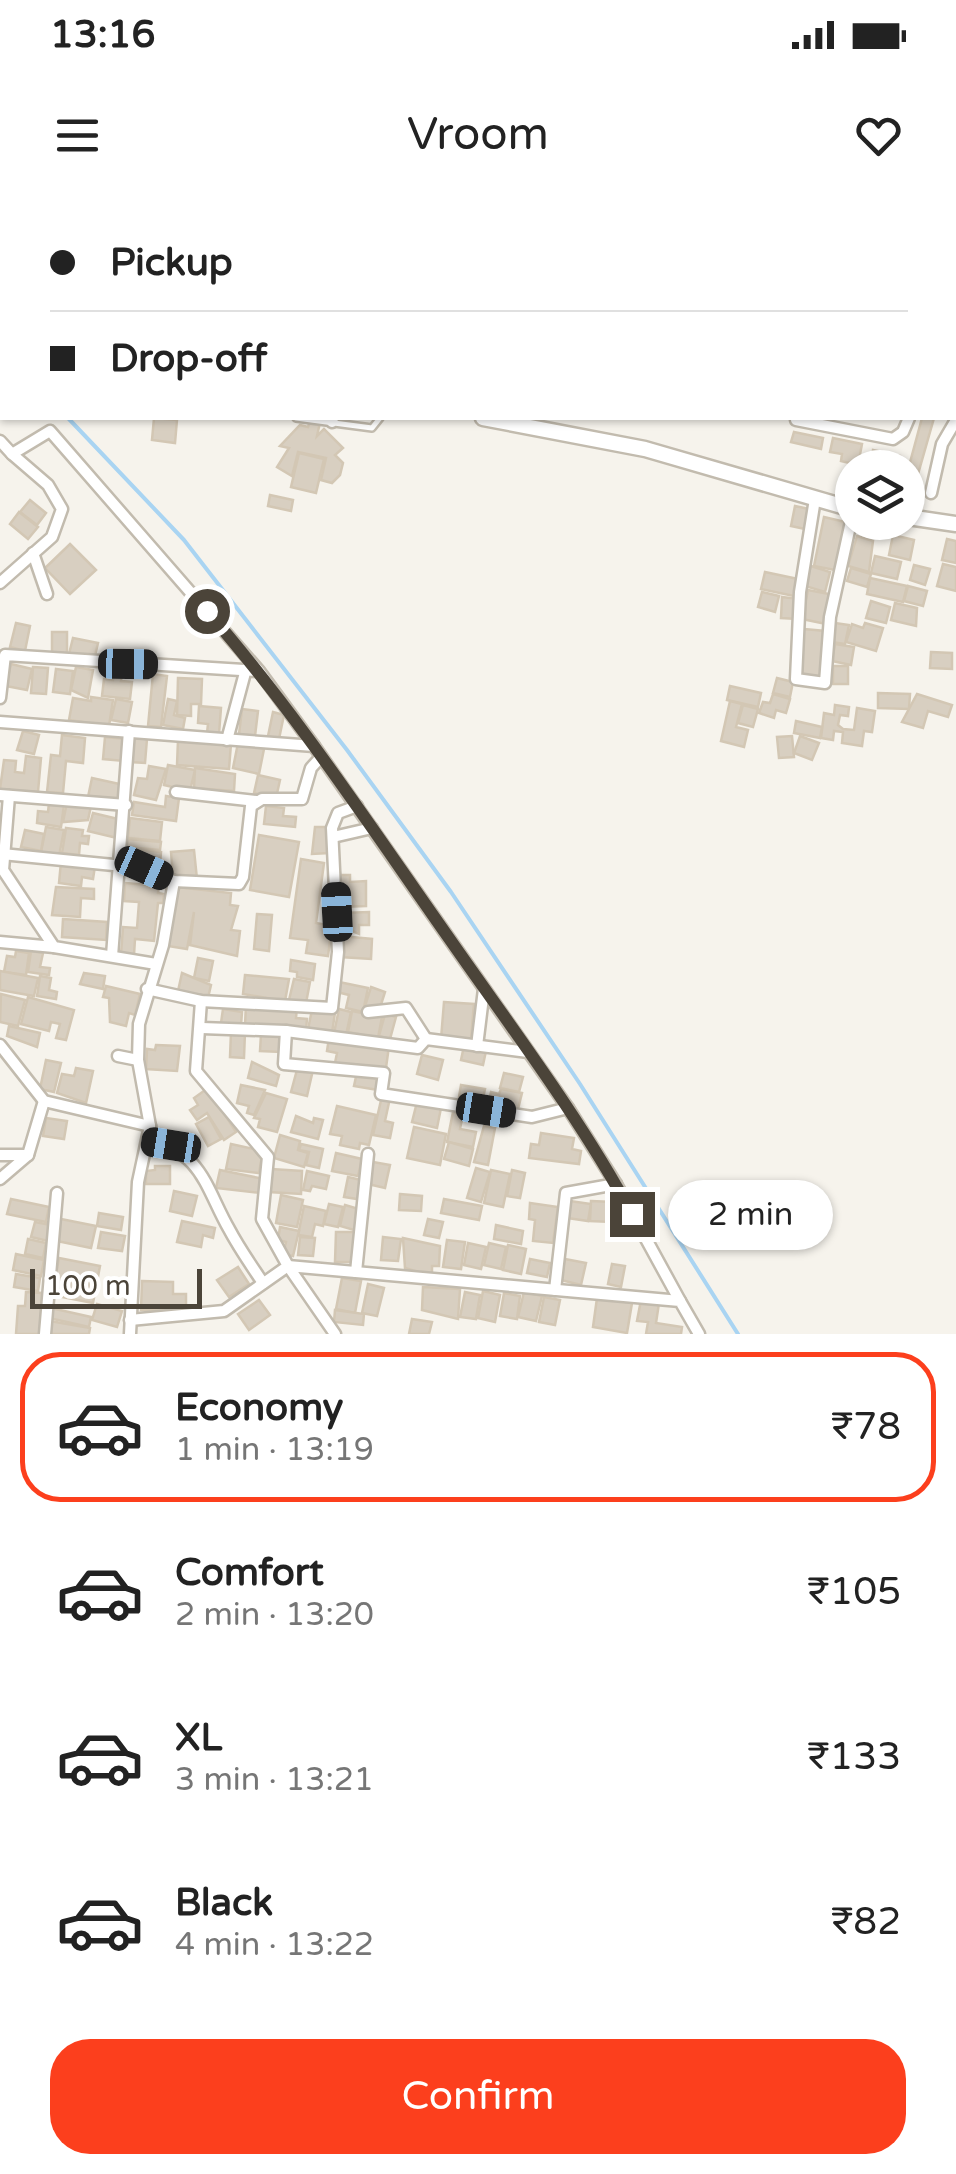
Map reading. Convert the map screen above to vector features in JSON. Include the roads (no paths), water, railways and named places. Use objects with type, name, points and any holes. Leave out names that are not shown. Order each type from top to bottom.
[{"type":"street","points":[[493,420],[645,449],[835,507]]},
{"type":"street","points":[[796,420],[893,439],[903,432],[908,420]]},
{"type":"street","points":[[932,492],[942,444],[956,420]]},
{"type":"street","points":[[12,454],[50,431],[259,671],[568,1108],[616,1184],[699,1334]]},
{"type":"street","points":[[0,440],[48,485],[62,509],[52,537],[0,583]]},
{"type":"street","points":[[815,499],[800,592],[796,679],[825,683],[830,618],[846,540]]},
{"type":"street","points":[[925,519],[956,524]]},
{"type":"street","points":[[34,554],[47,594]]},
{"type":"street","points":[[0,698],[5,654],[259,671]]},
{"type":"street","points":[[227,740],[246,669]]},
{"type":"street","points":[[0,722],[317,751]]},
{"type":"street","points":[[112,956],[129,731]]},
{"type":"street","points":[[176,792],[256,801],[302,799],[317,751]]},
{"type":"street","points":[[54,947],[3,870],[4,796],[126,805]]},
{"type":"street","points":[[2,854],[144,868],[174,881],[239,884],[243,877],[248,816],[256,801]]},
{"type":"street","points":[[147,989],[202,1001],[332,1008],[338,952],[333,837],[338,813],[357,806]]},
{"type":"street","points":[[333,837],[372,828]]},
{"type":"street","points":[[130,1334],[138,1182],[150,1126],[138,1060],[138,1024],[174,881]]},
{"type":"street","points":[[0,942],[156,964]]},
{"type":"street","points":[[477,1046],[484,989]]},
{"type":"street","points":[[202,1001],[196,1070],[268,1157],[262,1219],[288,1266],[335,1334]]},
{"type":"street","points":[[368,1012],[406,1008],[426,1039],[528,1052]]},
{"type":"street","points":[[202,1028],[286,1031],[418,1048],[426,1039]]},
{"type":"street","points":[[286,1031],[284,1064],[384,1073],[382,1094],[532,1117],[568,1108]]},
{"type":"street","points":[[0,1045],[44,1101],[150,1126]]},
{"type":"street","points":[[118,1056],[138,1060]]},
{"type":"street","points":[[0,1179],[28,1155],[44,1101]]},
{"type":"street","points":[[148,1141],[171,1145],[209,1181],[227,1226],[263,1283]]},
{"type":"street","points":[[356,1272],[368,1154]]},
{"type":"street","points":[[0,1155],[28,1155]]},
{"type":"street","points":[[555,1290],[566,1193],[616,1184]]},
{"type":"street","points":[[45,1334],[57,1194]]},
{"type":"street","points":[[130,1320],[224,1312],[288,1266],[680,1302]]},
{"type":"lane","points":[[332,420],[372,428],[378,420]]},
{"type":"waterway","points":[[70,420],[184,540],[451,892],[580,1084],[738,1334]]}]
